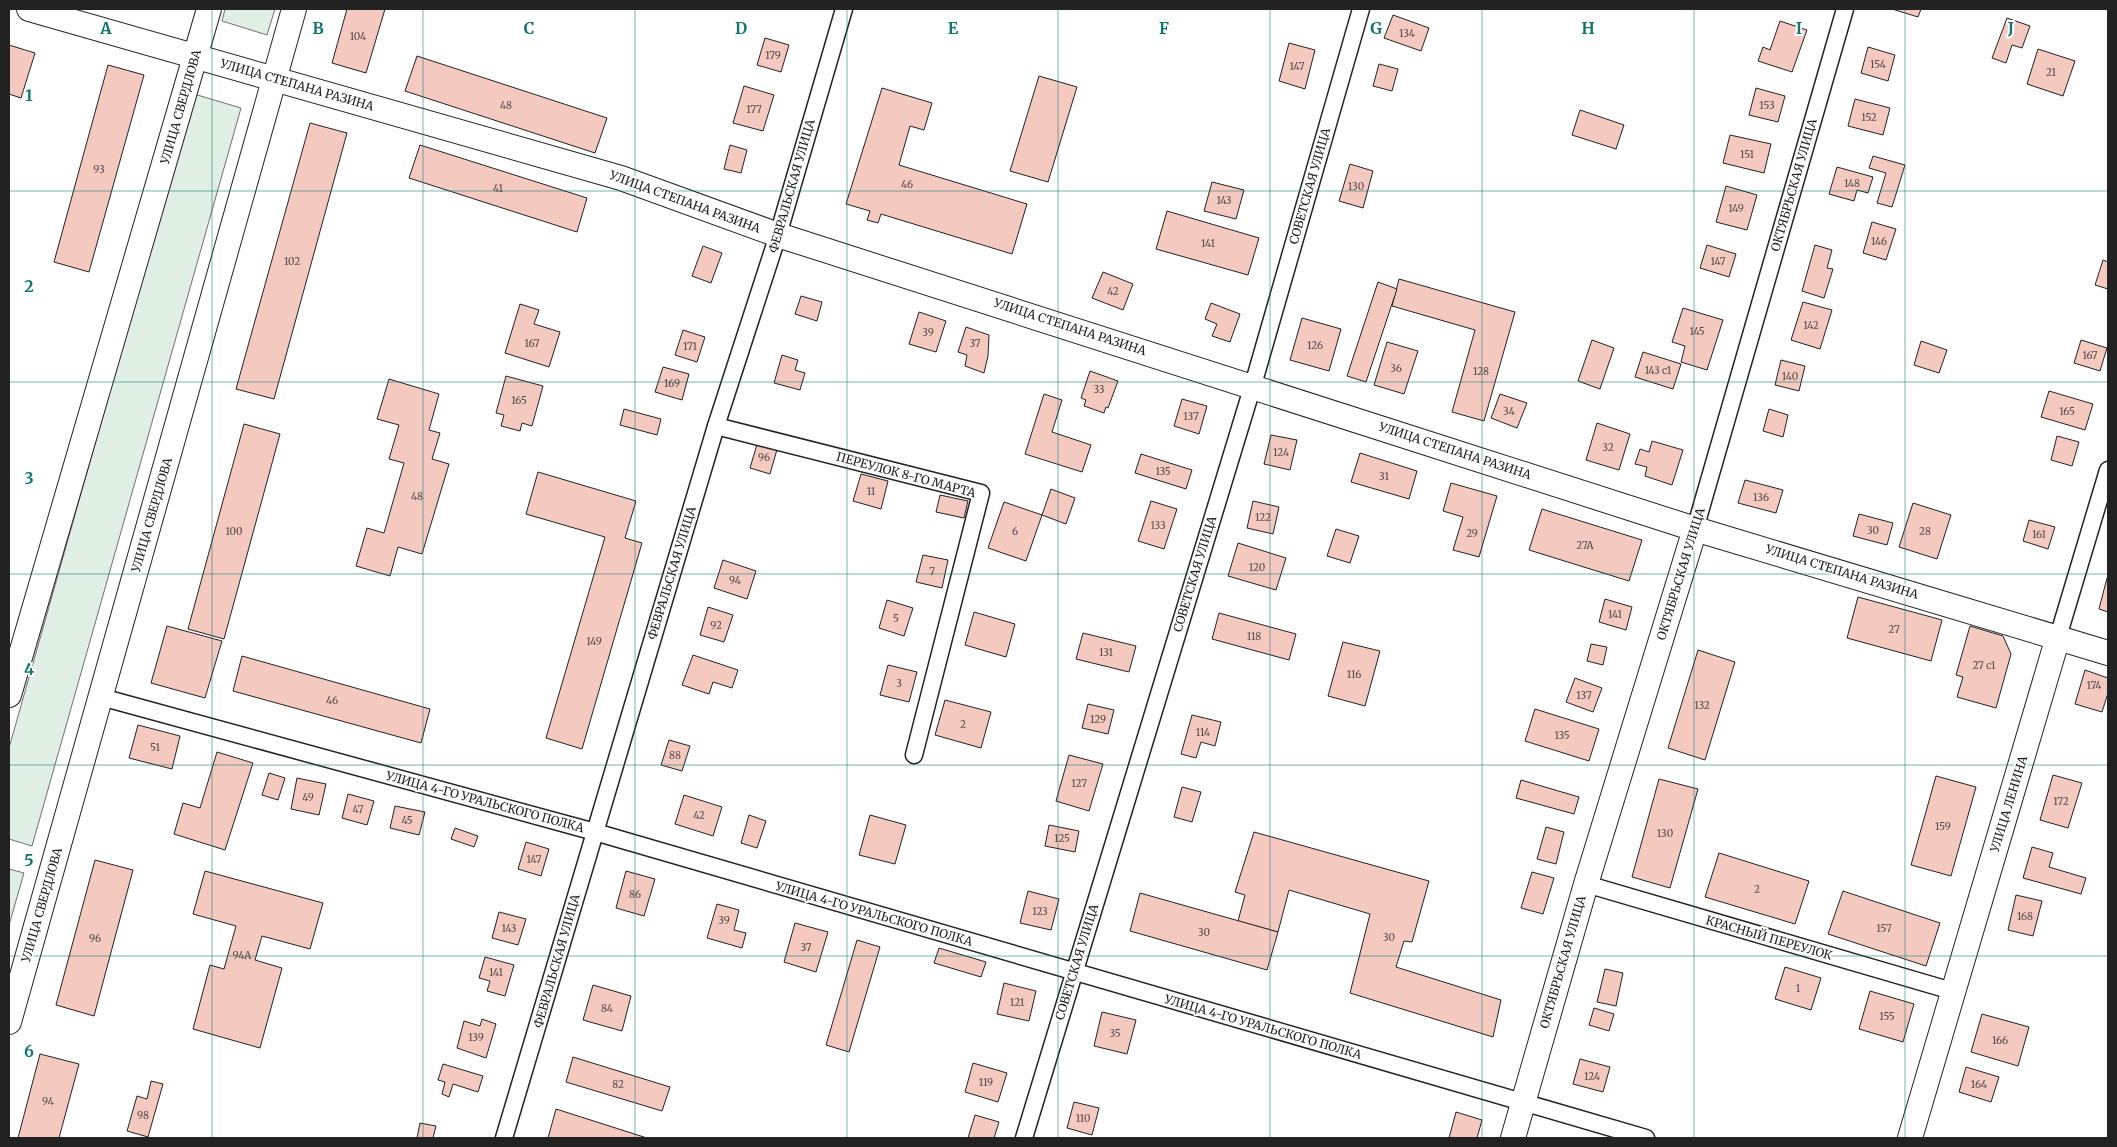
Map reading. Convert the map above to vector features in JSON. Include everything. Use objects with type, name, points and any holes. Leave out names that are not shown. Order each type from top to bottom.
[{"type":"main road","name":"УЛИЦА СТЕПАНА РАЗИНА","points":[[29,9],[621,178],[778,235],[1253,385],[1695,529],[2108,653]]},
{"type":"main road","name":"УЛИЦА СВЕРДЛОВА","points":[[9,695],[14,659],[209,9]]},
{"type":"main road","name":"УЛИЦА СВЕРДЛОВА","points":[[9,1022],[294,9]]},
{"type":"main road","name":"ОКТЯБРЬСКАЯ УЛИЦА","points":[[1512,1138],[1586,884],[1695,529]]},
{"type":"main road","name":"УЛИЦА ЛЕНИНА","points":[[1910,1138],[2058,637]]},
{"type":"street","name":"ФЕВРАЛЬСКАЯ УЛИЦА","points":[[504,1138],[716,426],[778,235],[844,9]]},
{"type":"street","name":"СОВЕТСКАЯ УЛИЦА","points":[[1024,1138],[1253,385],[1361,9]]},
{"type":"street","name":"ОКТЯБРЬСКАЯ УЛИЦА","points":[[1695,529],[1845,9]]},
{"type":"street","name":"ПЕРЕУЛОК 8-ГО МАРТА","points":[[716,426],[981,493],[914,755]]},
{"type":"street","name":"УЛИЦА ЛЕНИНА","points":[[2058,637],[2108,470]]},
{"type":"street","name":"УЛИЦА 4-ГО УРАЛЬСКОГО ПОЛКА","points":[[101,697],[595,832],[1646,1138]]},
{"type":"street","name":"КРАСНЫЙ ПЕРЕУЛОК","points":[[1586,884],[1952,991]]},
{"type":"green space","points":[[225,9],[275,9],[267,35],[222,21]]},
{"type":"green space","points":[[194,94],[241,108],[32,846],[9,839],[9,748]]},
{"type":"green space","points":[[9,869],[24,873],[9,925]]},
{"type":"building","points":[[347,9],[385,9],[366,73],[332,63]]},
{"type":"building","points":[[1892,9],[1921,9],[1918,17]]},
{"type":"building","points":[[1393,15],[1429,28],[1421,51],[1384,38]]},
{"type":"building","points":[[2007,18],[2030,26],[2022,48],[2012,45],[2006,63],[1992,58]]},
{"type":"building","points":[[1780,21],[1807,30],[1792,72],[1758,61],[1763,47],[1770,50]]},
{"type":"building","points":[[765,38],[789,45],[781,72],[757,65]]},
{"type":"building","points":[[1289,43],[1315,50],[1305,89],[1279,81]]},
{"type":"building","points":[[9,45],[35,53],[21,98],[9,94]]},
{"type":"building","points":[[1868,47],[1895,55],[1888,81],[1861,73]]},
{"type":"building","points":[[2038,49],[2075,61],[2063,96],[2027,84]]},
{"type":"building","points":[[417,56],[607,118],[595,153],[405,91]]},
{"type":"building","points":[[1379,64],[1398,69],[1392,91],[1373,86]]},
{"type":"building","points":[[108,65],[144,75],[89,272],[54,262]]},
{"type":"building","points":[[1039,76],[1077,87],[1048,182],[1010,171]]},
{"type":"building","points":[[744,86],[774,95],[763,131],[733,123]]},
{"type":"building","points":[[882,88],[932,103],[924,130],[910,126],[899,165],[1027,204],[1012,254],[881,214],[878,223],[867,220],[870,211],[846,204]]},
{"type":"building","points":[[1756,88],[1785,96],[1778,122],[1749,115]]},
{"type":"building","points":[[1855,99],[1890,108],[1883,135],[1848,126]]},
{"type":"building","points":[[1580,110],[1624,125],[1616,149],[1572,135]]},
{"type":"building","points":[[310,123],[347,133],[274,399],[236,389]]},
{"type":"building","points":[[1730,135],[1771,144],[1764,173],[1723,163]]},
{"type":"building","points":[[420,145],[587,198],[577,232],[409,178]]},
{"type":"building","points":[[730,145],[747,150],[741,173],[724,169]]},
{"type":"building","points":[[1873,156],[1905,165],[1892,207],[1877,203],[1886,173],[1869,168]]},
{"type":"building","points":[[1350,164],[1373,171],[1363,208],[1339,201]]},
{"type":"building","points":[[1837,167],[1873,177],[1868,193],[1857,190],[1854,201],[1829,194]]},
{"type":"building","points":[[1212,182],[1244,190],[1236,219],[1204,211]]},
{"type":"building","points":[[1726,186],[1757,195],[1747,230],[1716,222]]},
{"type":"building","points":[[1167,211],[1259,238],[1248,275],[1156,249]]},
{"type":"building","points":[[1872,222],[1896,229],[1886,260],[1863,253]]},
{"type":"building","points":[[1707,245],[1736,254],[1729,277],[1700,268]]},
{"type":"building","points":[[1815,245],[1832,250],[1827,268],[1833,269],[1824,298],[1802,291]]},
{"type":"building","points":[[703,246],[722,253],[711,283],[692,276]]},
{"type":"building","points":[[2103,260],[2108,262],[2108,289],[2095,285]]},
{"type":"building","points":[[1103,272],[1133,284],[1123,310],[1092,298]]},
{"type":"building","points":[[1399,279],[1515,312],[1484,421],[1452,412],[1475,330],[1392,306]]},
{"type":"building","points":[[1378,282],[1397,289],[1366,382],[1347,376]]},
{"type":"building","points":[[801,296],[822,302],[817,321],[795,314]]},
{"type":"building","points":[[1803,302],[1832,310],[1820,349],[1791,340]]},
{"type":"building","points":[[1211,303],[1240,314],[1230,342],[1212,336],[1217,324],[1205,319]]},
{"type":"building","points":[[520,304],[539,310],[534,324],[560,332],[549,367],[505,353]]},
{"type":"building","points":[[1683,308],[1723,320],[1707,370],[1681,362],[1685,346],[1672,342]]},
{"type":"building","points":[[919,312],[946,321],[936,352],[909,344]]},
{"type":"building","points":[[1302,318],[1341,329],[1329,371],[1290,360]]},
{"type":"building","points":[[966,327],[989,335],[988,356],[984,373],[965,366],[967,355],[958,352]]},
{"type":"building","points":[[683,330],[705,337],[697,362],[675,355]]},
{"type":"building","points":[[1592,340],[1614,348],[1600,389],[1578,381]]},
{"type":"building","points":[[2081,340],[2107,348],[2100,371],[2074,363]]},
{"type":"building","points":[[1921,341],[1947,350],[1939,373],[1914,365]]},
{"type":"building","points":[[1387,342],[1418,351],[1404,394],[1374,385]]},
{"type":"building","points":[[1643,352],[1681,364],[1673,389],[1635,377]]},
{"type":"building","points":[[782,355],[798,360],[795,370],[805,373],[800,390],[774,383]]},
{"type":"building","points":[[1781,360],[1805,366],[1799,391],[1775,385]]},
{"type":"building","points":[[663,367],[689,374],[682,400],[655,392]]},
{"type":"building","points":[[1090,371],[1118,381],[1108,408],[1106,407],[1104,413],[1084,406],[1086,400],[1081,398]]},
{"type":"building","points":[[506,376],[543,386],[532,426],[522,423],[520,431],[501,426],[504,415],[496,413]]},
{"type":"building","points":[[389,379],[439,394],[429,430],[440,433],[432,459],[449,464],[422,554],[398,547],[390,576],[356,566],[367,528],[384,533],[404,463],[389,459],[399,425],[377,419]]},
{"type":"building","points":[[2049,391],[2093,404],[2085,430],[2041,417]]},
{"type":"building","points":[[1044,394],[1062,400],[1052,432],[1091,445],[1082,472],[1025,454]]},
{"type":"building","points":[[1500,394],[1527,403],[1517,428],[1491,418]]},
{"type":"building","points":[[1182,399],[1207,406],[1199,434],[1174,426]]},
{"type":"building","points":[[624,409],[661,419],[657,435],[620,425]]},
{"type":"building","points":[[1769,409],[1788,415],[1783,437],[1763,431]]},
{"type":"building","points":[[1597,423],[1630,434],[1619,470],[1586,460]]},
{"type":"building","points":[[244,424],[280,434],[224,639],[188,629]]},
{"type":"building","points":[[1271,435],[1297,440],[1290,470],[1264,464]]},
{"type":"building","points":[[2057,436],[2079,442],[2072,466],[2051,460]]},
{"type":"building","points":[[758,441],[778,446],[770,474],[750,468]]},
{"type":"building","points":[[1652,441],[1683,450],[1672,485],[1645,476],[1647,467],[1635,464],[1640,449],[1649,452]]},
{"type":"building","points":[[1360,453],[1417,471],[1409,499],[1351,482]]},
{"type":"building","points":[[1141,454],[1192,470],[1186,489],[1135,473]]},
{"type":"building","points":[[538,472],[636,501],[625,538],[642,543],[582,749],[546,738],[605,537],[526,514]]},
{"type":"building","points":[[861,474],[888,481],[881,509],[853,501]]},
{"type":"building","points":[[1745,480],[1783,490],[1776,513],[1738,503]]},
{"type":"building","points":[[1451,483],[1497,496],[1479,557],[1453,550],[1463,517],[1443,511]]},
{"type":"building","points":[[1051,489],[1075,498],[1066,524],[1042,515]]},
{"type":"building","points":[[940,495],[968,501],[964,518],[936,512]]},
{"type":"building","points":[[1151,501],[1177,509],[1164,549],[1138,541]]},
{"type":"building","points":[[1253,501],[1279,507],[1273,534],[1247,528]]},
{"type":"building","points":[[1004,502],[1042,515],[1026,561],[988,548]]},
{"type":"building","points":[[1913,503],[1951,515],[1937,559],[1899,547]]},
{"type":"building","points":[[1542,509],[1642,540],[1629,581],[1529,550]]},
{"type":"building","points":[[1859,514],[1893,523],[1887,545],[1853,536]]},
{"type":"building","points":[[2029,520],[2055,527],[2048,549],[2023,541]]},
{"type":"building","points":[[1336,529],[1359,536],[1350,563],[1327,556]]},
{"type":"building","points":[[1238,543],[1286,558],[1276,590],[1228,576]]},
{"type":"building","points":[[923,555],[948,560],[942,588],[916,582]]},
{"type":"building","points":[[723,560],[756,571],[747,599],[714,588]]},
{"type":"building","points":[[2108,578],[2108,612],[2099,609]]},
{"type":"building","points":[[1858,597],[1942,620],[1931,661],[1847,638]]},
{"type":"building","points":[[1605,599],[1632,607],[1626,630],[1599,622]]},
{"type":"building","points":[[887,600],[913,608],[904,636],[879,628]]},
{"type":"building","points":[[708,607],[733,615],[724,642],[700,635]]},
{"type":"building","points":[[974,612],[1015,624],[1006,657],[965,645]]},
{"type":"building","points":[[1219,613],[1296,634],[1289,660],[1212,639]]},
{"type":"building","points":[[167,626],[222,641],[205,698],[151,683]]},
{"type":"building","points":[[1970,626],[2003,636],[2011,654],[1996,708],[1957,697],[1963,677],[1956,675]]},
{"type":"building","points":[[1083,633],[1136,646],[1129,672],[1076,659]]},
{"type":"building","points":[[1343,642],[1380,651],[1365,706],[1328,696]]},
{"type":"building","points":[[1591,644],[1607,647],[1603,665],[1587,661]]},
{"type":"building","points":[[1698,650],[1735,662],[1705,760],[1668,748]]},
{"type":"building","points":[[693,655],[738,670],[732,688],[713,682],[709,694],[682,685]]},
{"type":"building","points":[[242,656],[430,709],[421,743],[233,691]]},
{"type":"building","points":[[888,665],[917,672],[909,702],[880,695]]},
{"type":"building","points":[[2085,670],[2108,678],[2108,693],[2102,712],[2075,704]]},
{"type":"building","points":[[1575,678],[1602,688],[1593,712],[1566,702]]},
{"type":"building","points":[[945,700],[991,712],[981,748],[935,735]]},
{"type":"building","points":[[1088,704],[1114,710],[1108,734],[1082,728]]},
{"type":"building","points":[[1535,709],[1599,729],[1589,761],[1525,741]]},
{"type":"building","points":[[1192,715],[1221,722],[1215,746],[1201,742],[1196,758],[1181,754]]},
{"type":"building","points":[[138,725],[180,736],[172,769],[129,758]]},
{"type":"building","points":[[669,740],[690,746],[682,771],[661,765]]},
{"type":"building","points":[[217,752],[253,763],[225,850],[174,834],[183,803],[200,808]]},
{"type":"building","points":[[1069,755],[1103,764],[1089,811],[1056,801]]},
{"type":"building","points":[[269,773],[285,778],[278,800],[262,795]]},
{"type":"building","points":[[2053,775],[2082,783],[2068,828],[2040,820]]},
{"type":"building","points":[[1936,776],[1976,787],[1951,876],[1911,865]]},
{"type":"building","points":[[297,778],[326,784],[319,815],[291,809]]},
{"type":"building","points":[[1659,779],[1698,789],[1670,888],[1632,877]]},
{"type":"building","points":[[1521,780],[1579,797],[1574,814],[1516,798]]},
{"type":"building","points":[[1182,787],[1201,792],[1192,822],[1174,817]]},
{"type":"building","points":[[348,794],[374,801],[367,825],[342,818]]},
{"type":"building","points":[[684,795],[722,807],[713,836],[675,824]]},
{"type":"building","points":[[395,806],[425,812],[419,835],[390,828]]},
{"type":"building","points":[[749,815],[766,821],[757,848],[741,843]]},
{"type":"building","points":[[870,815],[906,825],[895,864],[859,855]]},
{"type":"building","points":[[1049,825],[1079,831],[1075,852],[1045,846]]},
{"type":"building","points":[[1546,827],[1564,832],[1556,864],[1537,859]]},
{"type":"building","points":[[455,828],[478,836],[474,847],[451,839]]},
{"type":"building","points":[[1254,832],[1429,881],[1412,942],[1404,941],[1396,967],[1501,1000],[1493,1037],[1350,993],[1370,914],[1289,890],[1278,932],[1238,921],[1245,895],[1235,892]]},
{"type":"building","points":[[526,842],[549,849],[541,876],[518,869]]},
{"type":"building","points":[[2032,847],[2053,853],[2049,867],[2086,878],[2081,894],[2023,878]]},
{"type":"building","points":[[1719,853],[1809,881],[1795,924],[1705,897]]},
{"type":"building","points":[[95,860],[133,870],[94,1016],[56,1005]]},
{"type":"building","points":[[205,871],[323,903],[310,949],[262,936],[255,960],[282,968],[260,1048],[193,1029],[210,965],[224,969],[236,926],[193,914]]},
{"type":"building","points":[[626,871],[655,879],[644,916],[616,908]]},
{"type":"building","points":[[1532,872],[1554,878],[1543,914],[1521,908]]},
{"type":"building","points":[[1028,891],[1059,899],[1051,930],[1020,923]]},
{"type":"building","points":[[1843,891],[1940,923],[1926,966],[1828,934]]},
{"type":"building","points":[[1140,893],[1278,932],[1267,970],[1130,931]]},
{"type":"building","points":[[2016,895],[2042,901],[2033,936],[2008,930]]},
{"type":"building","points":[[717,904],[739,910],[734,930],[746,933],[742,948],[707,938]]},
{"type":"building","points":[[499,912],[526,919],[518,945],[492,938]]},
{"type":"building","points":[[795,923],[828,932],[816,972],[784,962]]},
{"type":"building","points":[[857,940],[880,947],[849,1052],[826,1045]]},
{"type":"building","points":[[939,948],[986,962],[981,977],[934,963]]},
{"type":"building","points":[[485,957],[514,965],[505,996],[487,991],[490,981],[479,978]]},
{"type":"building","points":[[1785,967],[1821,978],[1811,1010],[1775,999]]},
{"type":"building","points":[[1605,969],[1623,973],[1616,1006],[1597,1002]]},
{"type":"building","points":[[1004,983],[1036,991],[1029,1021],[997,1014]]},
{"type":"building","points":[[593,985],[631,996],[622,1031],[583,1020]]},
{"type":"building","points":[[1870,991],[1914,1004],[1903,1042],[1859,1029]]},
{"type":"building","points":[[1594,1008],[1614,1014],[1609,1031],[1589,1025]]},
{"type":"building","points":[[1102,1012],[1136,1020],[1127,1054],[1094,1046]]},
{"type":"building","points":[[1982,1014],[2029,1027],[2018,1066],[1971,1052]]},
{"type":"building","points":[[482,1019],[496,1024],[486,1058],[457,1048],[464,1021],[480,1026]]},
{"type":"building","points":[[40,1054],[79,1064],[59,1138],[18,1138]]},
{"type":"building","points":[[573,1057],[670,1087],[662,1111],[566,1082]]},
{"type":"building","points":[[1580,1059],[1610,1067],[1603,1092],[1573,1084]]},
{"type":"building","points":[[973,1063],[1007,1073],[998,1102],[965,1092]]},
{"type":"building","points":[[443,1064],[483,1076],[478,1092],[453,1084],[449,1097],[442,1094],[445,1082],[438,1080]]},
{"type":"building","points":[[1966,1067],[1999,1077],[1991,1102],[1959,1092]]},
{"type":"building","points":[[151,1081],[163,1084],[148,1137],[127,1131],[137,1096],[147,1099]]},
{"type":"building","points":[[1074,1102],[1099,1108],[1092,1135],[1067,1128]]},
{"type":"building","points":[[556,1109],[647,1138],[548,1138]]},
{"type":"building","points":[[1456,1112],[1482,1120],[1477,1138],[1449,1138]]},
{"type":"building","points":[[975,1115],[999,1122],[994,1138],[968,1138]]},
{"type":"building","points":[[420,1123],[436,1126],[433,1138],[417,1138]]}]
